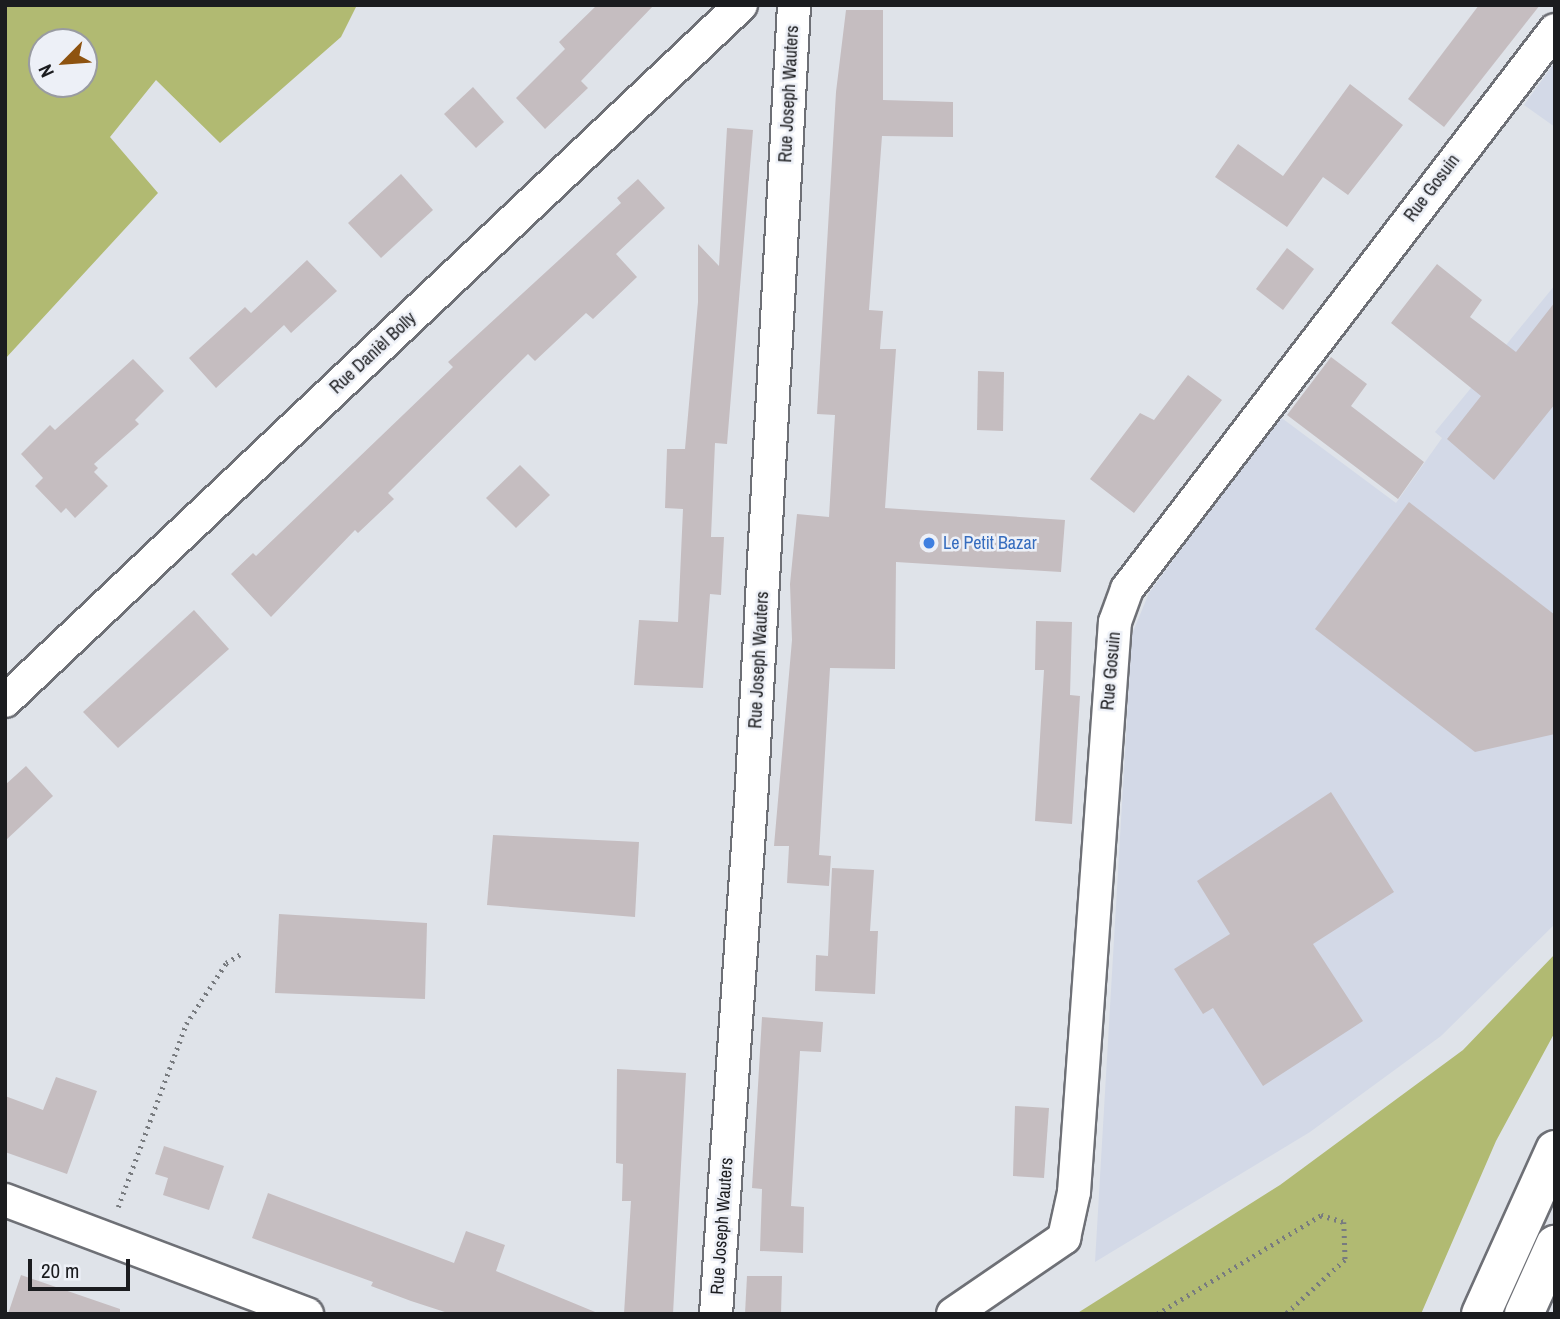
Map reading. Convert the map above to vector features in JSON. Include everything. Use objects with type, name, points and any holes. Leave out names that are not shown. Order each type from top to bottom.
[{"type":"main road","points":[[1481,1314],[1555,1150]]},
{"type":"main road","points":[[1524,1314],[1555,1245]]},
{"type":"street","name":"Rue Danièl Bolly","points":[[5,701],[741,5]]},
{"type":"street","name":"Rue Joseph Wauters","points":[[716,1314],[752,788],[794,5]]},
{"type":"street","name":"Rue Gosuin","points":[[953,1314],[1064,1238],[1074,1192],[1115,622],[1127,589],[1555,30]]},
{"type":"street","points":[[5,1200],[307,1314]]},
{"type":"path","points":[[107,1238],[186,1024],[226,963],[242,954]]},
{"type":"path","points":[[1157,1314],[1321,1215],[1344,1222],[1345,1260],[1286,1314]]},
{"type":"shaded area","points":[[1555,62],[1555,127],[1524,105]]},
{"type":"shaded area","points":[[1555,285],[1555,924],[1441,1036],[1310,1132],[1095,1262],[1132,634],[1149,593],[1279,416],[1396,503],[1442,438],[1435,432]]},
{"type":"green space","points":[[5,5],[357,5],[341,37],[220,143],[156,80],[110,137],[158,193],[5,359]]},
{"type":"green space","points":[[1555,954],[1555,1032],[1496,1141],[1421,1314],[1076,1314],[1280,1185],[1463,1050]]},
{"type":"building","points":[[597,5],[654,5],[581,81],[588,88],[545,129],[516,98],[565,49],[559,42]]},
{"type":"building","points":[[1479,5],[1540,5],[1444,127],[1408,99]]},
{"type":"building","points":[[846,10],[883,10],[883,100],[953,102],[953,137],[882,136],[869,310],[883,311],[880,349],[896,349],[885,508],[1065,520],[1061,572],[896,562],[895,669],[830,668],[819,855],[831,856],[829,886],[787,883],[789,846],[774,846],[792,640],[790,584],[797,514],[829,517],[835,415],[817,414],[836,92]]},
{"type":"building","points":[[1350,84],[1403,125],[1348,195],[1323,177],[1287,227],[1215,177],[1238,144],[1283,176]]},
{"type":"building","points":[[473,87],[504,122],[476,148],[444,114]]},
{"type":"building","points":[[727,128],[753,130],[727,444],[715,443],[711,537],[724,537],[721,595],[710,594],[703,688],[634,685],[639,620],[678,622],[683,509],[665,508],[667,449],[685,449],[698,302],[698,244],[719,266]]},
{"type":"building","points":[[401,174],[433,210],[381,258],[348,223]]},
{"type":"building","points":[[638,179],[665,208],[616,254],[637,277],[593,319],[586,313],[535,361],[528,354],[388,493],[394,499],[358,533],[355,530],[271,617],[231,574],[253,553],[256,556],[453,367],[448,362],[621,203],[617,198]]},
{"type":"building","points":[[1287,248],[1314,269],[1283,310],[1256,289]]},
{"type":"building","points":[[307,260],[337,291],[291,333],[284,325],[216,388],[189,358],[245,307],[251,313]]},
{"type":"building","points":[[1437,264],[1482,300],[1470,317],[1516,352],[1555,302],[1555,404],[1494,480],[1447,439],[1481,396],[1391,323]]},
{"type":"building","points":[[1331,357],[1367,384],[1351,406],[1424,462],[1398,499],[1287,415]]},
{"type":"building","points":[[133,359],[164,391],[135,420],[139,424],[94,464],[98,468],[94,472],[108,486],[75,518],[66,508],[61,513],[35,486],[43,478],[21,454],[50,425],[55,430]]},
{"type":"building","points":[[978,371],[1004,372],[1003,431],[977,430]]},
{"type":"building","points":[[1188,375],[1222,400],[1134,513],[1090,479],[1140,413],[1154,420]]},
{"type":"building","points":[[520,465],[550,495],[516,528],[486,498]]},
{"type":"building","points":[[1409,502],[1555,615],[1555,734],[1475,752],[1315,629]]},
{"type":"building","points":[[194,610],[229,649],[118,748],[83,712]]},
{"type":"building","points":[[1036,621],[1072,622],[1070,695],[1080,696],[1072,824],[1035,821],[1044,670],[1035,670]]},
{"type":"building","points":[[26,766],[53,796],[5,841],[5,785]]},
{"type":"building","points":[[1331,792],[1394,892],[1313,944],[1363,1021],[1263,1086],[1213,1008],[1203,1014],[1174,969],[1230,934],[1197,881]]},
{"type":"building","points":[[493,835],[639,842],[635,917],[487,905]]},
{"type":"building","points":[[832,868],[874,870],[870,931],[878,931],[875,994],[815,991],[816,955],[828,956]]},
{"type":"building","points":[[279,914],[427,923],[425,999],[275,993]]},
{"type":"building","points":[[762,1017],[823,1022],[821,1052],[800,1051],[791,1206],[804,1207],[803,1253],[760,1251],[762,1189],[752,1188]]},
{"type":"building","points":[[617,1069],[686,1073],[673,1314],[624,1314],[631,1201],[622,1201],[623,1164],[616,1163]]},
{"type":"building","points":[[56,1077],[97,1091],[67,1174],[5,1152],[5,1096],[43,1110]]},
{"type":"building","points":[[1015,1106],[1049,1108],[1044,1178],[1013,1176]]},
{"type":"building","points":[[164,1146],[224,1166],[209,1210],[163,1195],[168,1178],[155,1174]]},
{"type":"building","points":[[268,1193],[454,1263],[466,1231],[505,1245],[496,1271],[600,1314],[451,1314],[411,1301],[371,1286],[373,1282],[252,1238]]},
{"type":"building","points":[[21,1275],[120,1309],[120,1314],[8,1314]]},
{"type":"building","points":[[747,1276],[782,1276],[781,1314],[745,1314]]},
{"type":"place","name":"Le Petit Bazar","points":[[929,543]]}]
